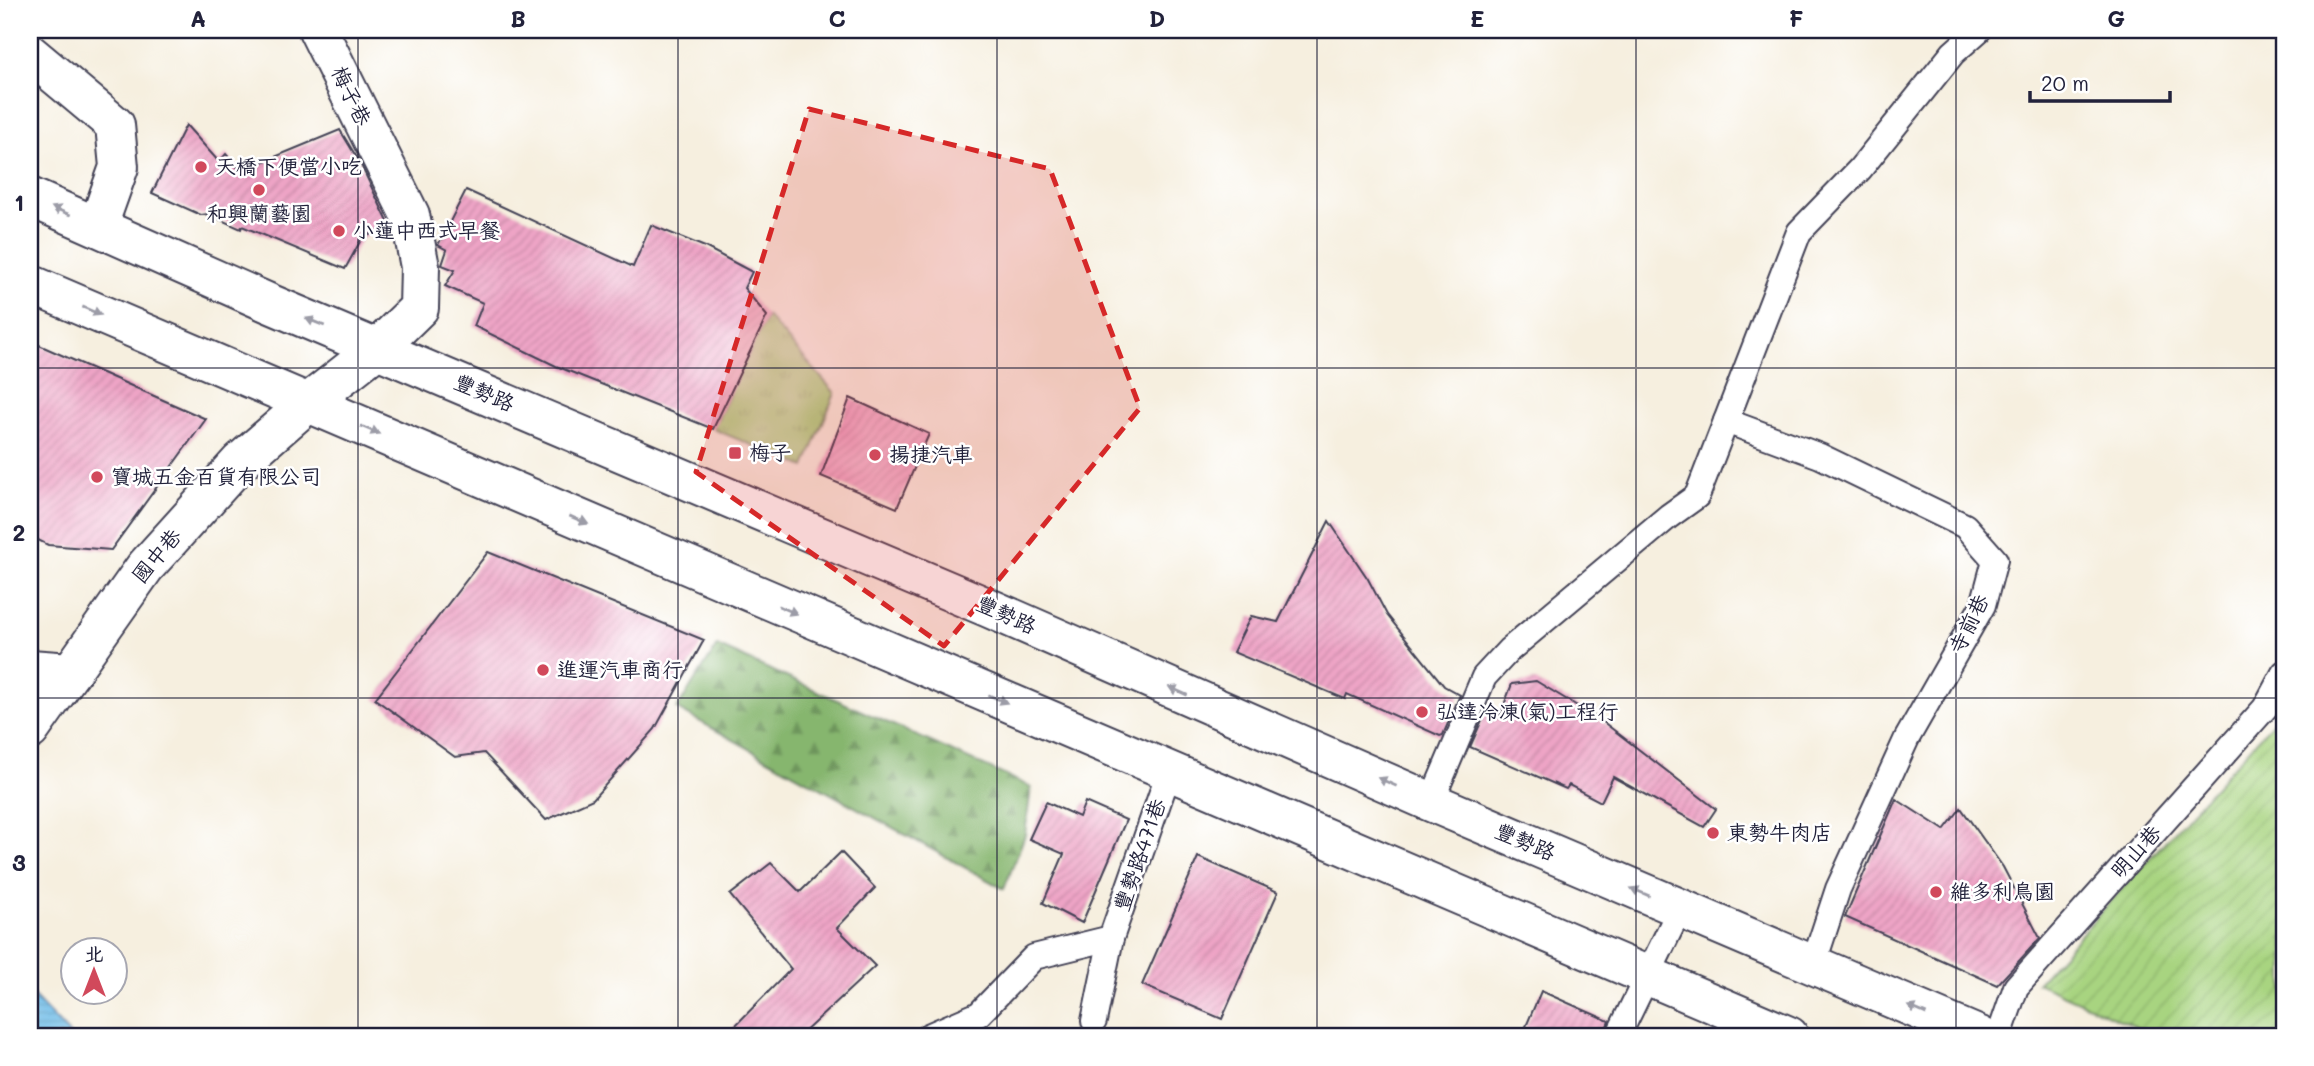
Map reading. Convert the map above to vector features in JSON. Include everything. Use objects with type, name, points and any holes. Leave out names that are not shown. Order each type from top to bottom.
[{"type":"main road","name":"梅子巷","points":[[307,403],[378,348],[419,308],[420,267],[410,215],[318,30]]},
{"type":"main road","points":[[30,54],[114,110],[119,167],[98,226]]},
{"type":"main road","name":"豐勢路","points":[[30,197],[271,304],[989,608],[1431,802],[1980,1036]]},
{"type":"main road","points":[[30,284],[1788,1036]]},
{"type":"main road","name":"國中巷","points":[[30,730],[145,567],[240,462],[307,403]]},
{"type":"main road","points":[[30,669],[71,672]]},
{"type":"lane","points":[[1431,802],[1484,677],[1509,650],[1669,516],[1697,496],[1799,232],[1860,169],[1953,52],[1979,30]]},
{"type":"lane","name":"寺前巷","points":[[1726,421],[1820,456],[1965,526],[1995,560],[1983,605],[1907,738],[1838,889],[1813,965]]},
{"type":"lane","name":"明山巷","points":[[1999,1036],[2016,987],[2264,708],[2284,673]]},
{"type":"lane","name":"豐勢路471巷","points":[[1094,1021],[1111,937],[1169,772]]},
{"type":"lane","points":[[1618,1036],[1680,909]]},
{"type":"lane","name":"豐勢路471巷","points":[[928,1036],[979,1014],[1034,957],[1111,937]]},
{"type":"highlighted area","points":[[809,109],[1050,169],[1140,408],[944,646],[696,472]]},
{"type":"green space","points":[[767,316],[835,393],[805,467],[713,429]]},
{"type":"green space","points":[[717,646],[1031,787],[1025,835],[1004,889],[677,709]]},
{"type":"green space","points":[[2284,710],[2284,1036],[2156,1036],[2037,983]]},
{"type":"water","points":[[30,993],[71,1036],[30,1036]]},
{"type":"building","points":[[186,125],[219,162],[226,154],[241,171],[340,130],[360,163],[390,226],[362,238],[345,269],[242,226],[241,229],[208,214],[201,215],[152,193]]},
{"type":"building","points":[[466,190],[633,267],[651,225],[705,247],[752,272],[744,288],[767,316],[713,429],[556,366],[474,326],[483,303],[445,286],[455,270],[442,265],[447,250],[438,245]]},
{"type":"building","name":"寶城五金百貨有限公司","points":[[30,341],[206,419],[111,550],[48,545],[30,536]]},
{"type":"building","name":"揚捷汽車","points":[[850,398],[929,434],[897,508],[821,476]]},
{"type":"building","points":[[1329,521],[1368,579],[1387,615],[1444,686],[1460,695],[1443,735],[1347,694],[1345,699],[1233,652],[1251,616],[1278,622]]},
{"type":"building","name":"進運汽車商行","points":[[488,552],[704,640],[655,729],[593,799],[546,820],[484,753],[455,757],[375,699]]},
{"type":"building","points":[[1536,681],[1602,721],[1716,809],[1704,827],[1613,777],[1601,802],[1569,785],[1566,789],[1470,747],[1486,711],[1499,718],[1512,684]]},
{"type":"building","name":"維多利鳥園","points":[[1896,799],[1944,830],[1961,808],[2003,867],[2040,938],[1997,985],[1845,917]]},
{"type":"building","points":[[1046,802],[1079,817],[1085,802],[1126,820],[1082,923],[1043,903],[1064,854],[1029,839]]},
{"type":"building","points":[[841,852],[875,888],[837,928],[875,966],[800,1036],[725,1036],[791,969],[730,895],[771,863],[800,892]]},
{"type":"building","points":[[1198,857],[1278,892],[1222,1019],[1142,985]]},
{"type":"building","points":[[1541,991],[1609,1021],[1603,1036],[1522,1036]]},
{"type":"place","name":"天橋下便當小吃","points":[[201,167]]},
{"type":"place","name":"和興蘭藝園","points":[[259,190]]},
{"type":"place","name":"小蓮中西式早餐","points":[[339,231]]},
{"type":"place","name":"梅子","points":[[735,453]]},
{"type":"place","name":"揚捷汽車","points":[[875,455]]},
{"type":"place","name":"寶城五金百貨有限公司","points":[[97,477]]},
{"type":"place","name":"進運汽車商行","points":[[543,670]]},
{"type":"place","name":"弘達冷凍(氣)工程行","points":[[1422,712]]},
{"type":"place","name":"東勢牛肉店","points":[[1713,833]]},
{"type":"place","name":"維多利鳥園","points":[[1936,892]]}]
